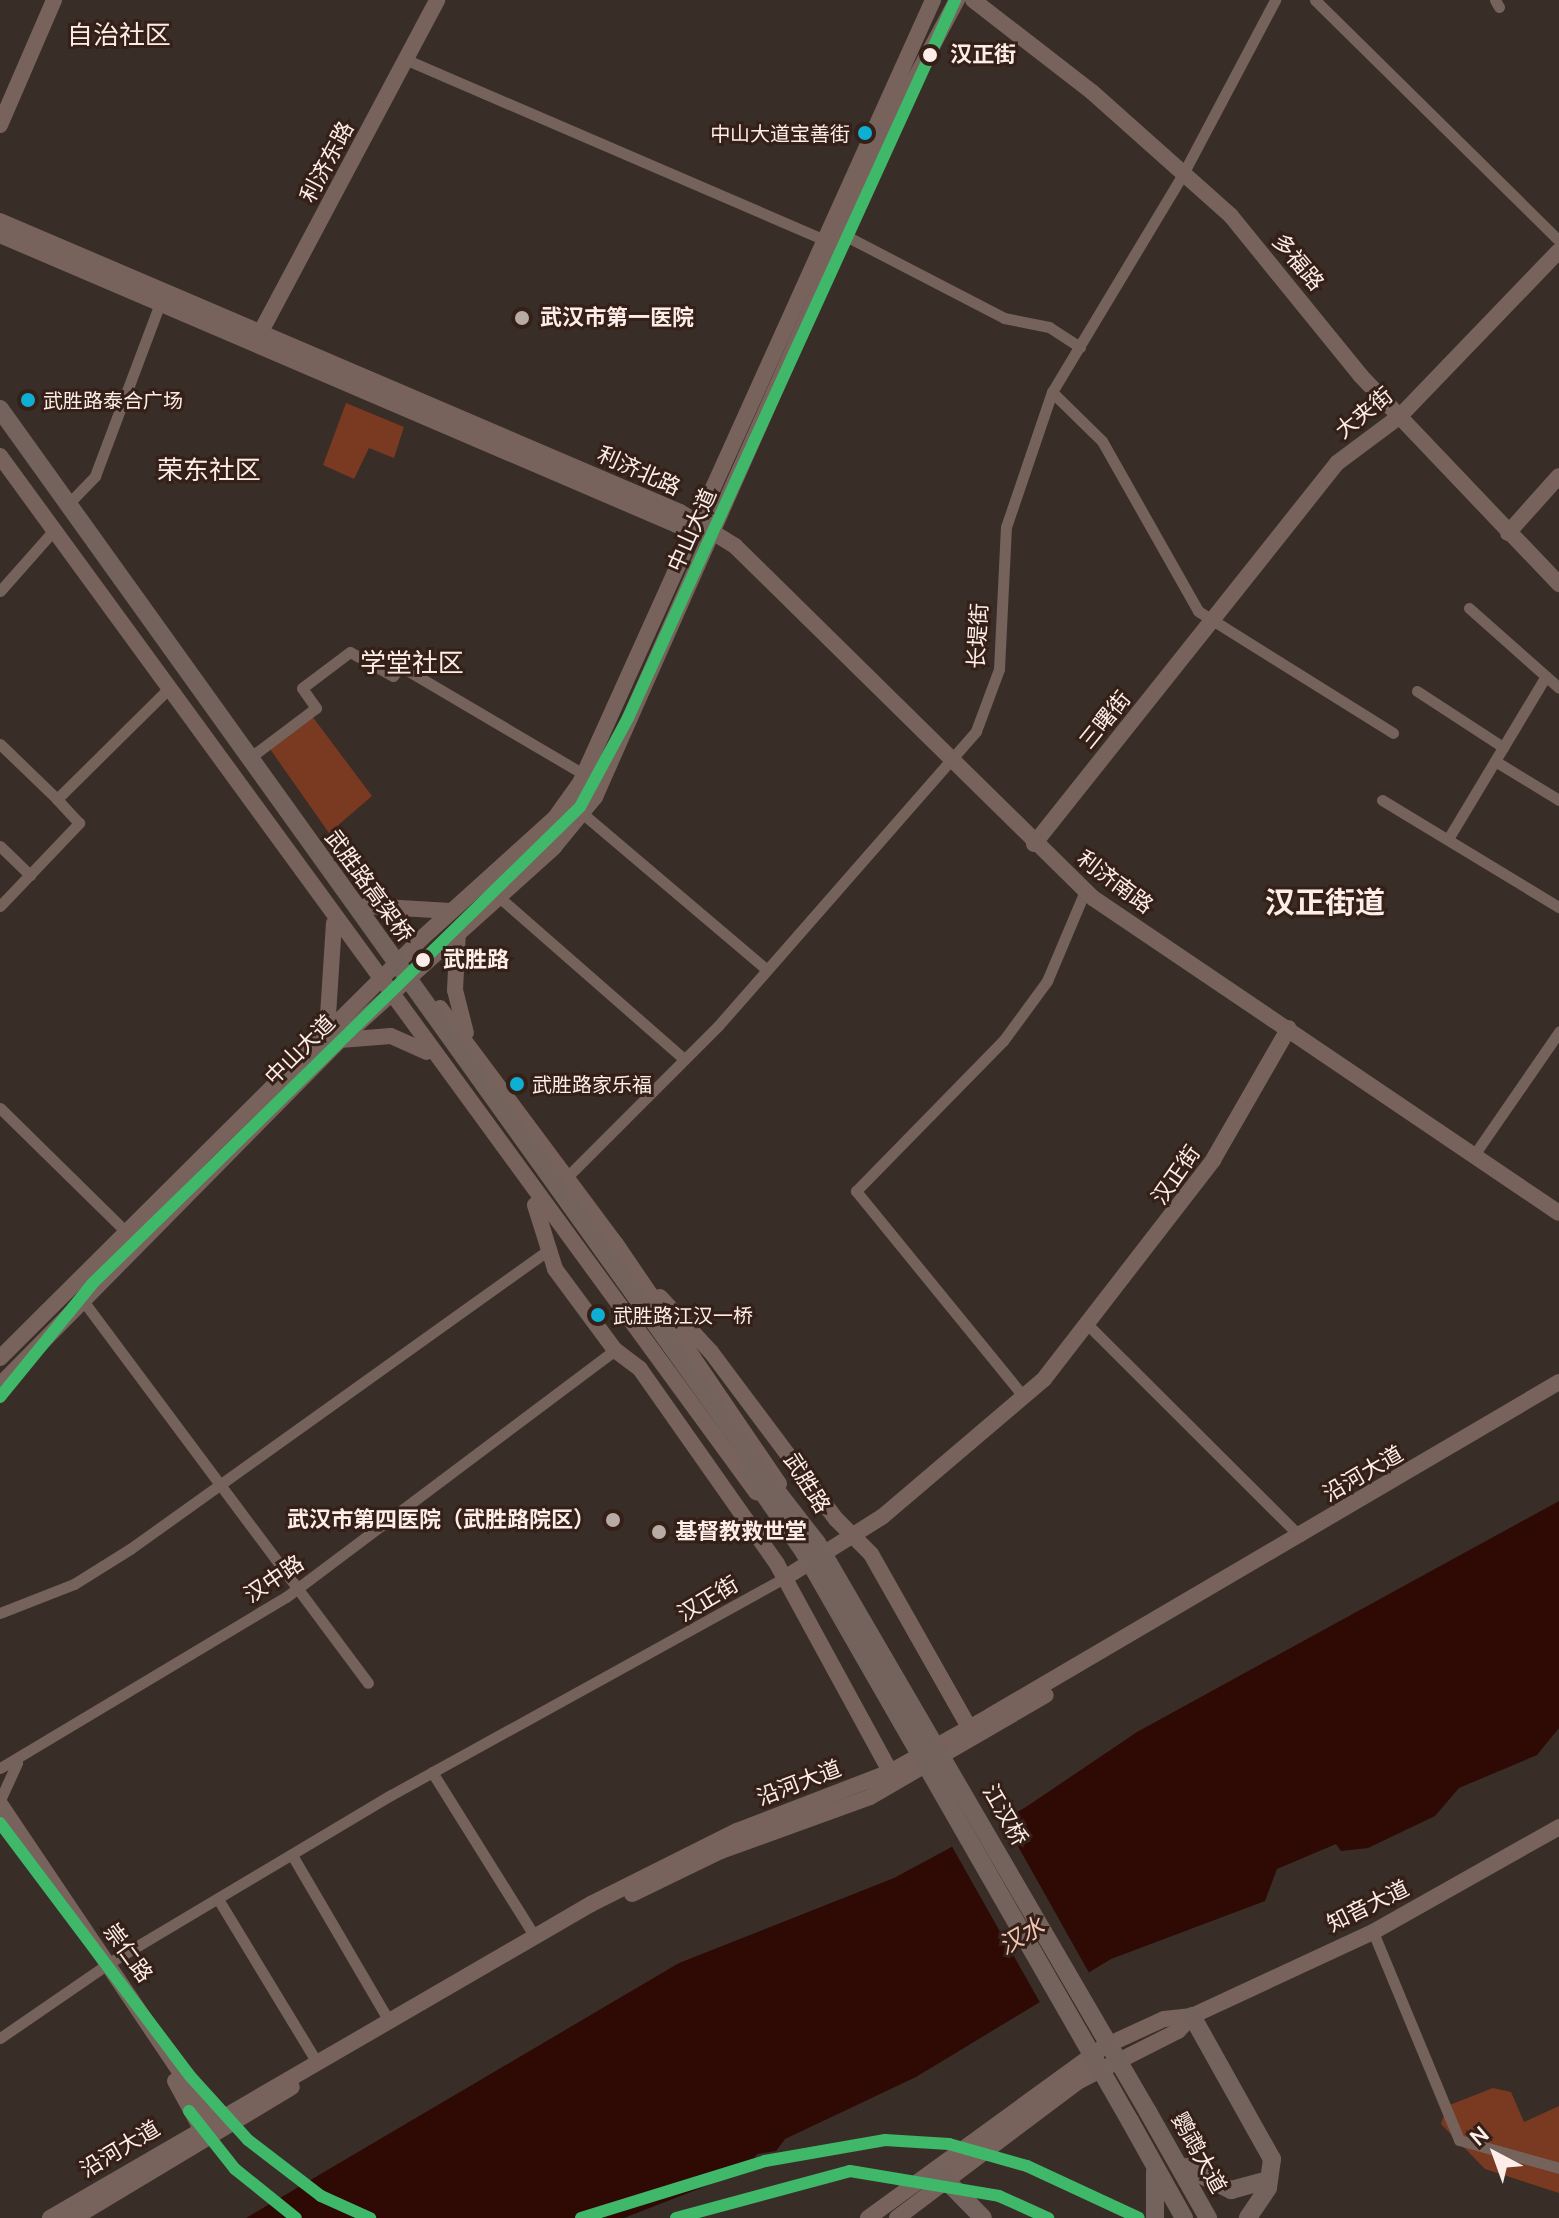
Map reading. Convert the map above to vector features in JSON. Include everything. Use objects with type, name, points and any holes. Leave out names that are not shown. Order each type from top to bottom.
[{"type":"main road","points":[[0,125],[54,0]]},
{"type":"main road","name":"利济东路","points":[[257,338],[437,0]]},
{"type":"main road","name":"中山大道","points":[[0,1385],[84,1302],[334,1035],[378,980],[555,818],[585,775],[823,239],[933,0]]},
{"type":"main road","name":"中山大道","points":[[0,1358],[125,1231],[334,1035],[389,994],[499,897],[582,813],[619,752],[903,101],[957,0]]},
{"type":"main road","name":"多福路","points":[[973,0],[1184,172],[1231,216],[1400,416],[1559,584]]},
{"type":"main road","name":"利济北路","points":[[0,221],[677,525],[696,526]]},
{"type":"main road","name":"利济北路","points":[[0,235],[160,303],[257,338]]},
{"type":"main road","name":"大夹街","points":[[1210,622],[1337,463],[1400,416],[1559,251]]},
{"type":"main road","name":"武胜路","points":[[0,397],[402,957],[472,1045],[643,1283],[704,1370],[785,1512],[811,1548]]},
{"type":"main road","name":"武胜路高架桥","points":[[0,409],[754,1470]]},
{"type":"main road","name":"武胜路高架桥","points":[[0,431],[754,1470]]},
{"type":"main road","name":"武胜路","points":[[0,456],[334,923],[389,994],[676,1392],[785,1512]]},
{"type":"main road","points":[[1508,533],[1559,476]]},
{"type":"main road","name":"利济南路","points":[[696,526],[714,533],[745,555],[1034,844],[1085,891],[1559,1213]]},
{"type":"main road","name":"三曙街","points":[[1034,844],[1210,622]]},
{"type":"main road","points":[[366,906],[451,911]]},
{"type":"main road","points":[[334,923],[334,1035],[391,1036],[434,1058]]},
{"type":"main road","points":[[458,931],[457,1009],[472,1045]]},
{"type":"main road","name":"汉正街","points":[[783,1579],[854,1535],[1024,1397],[1089,1326],[1213,1160],[1289,1028]]},
{"type":"main road","points":[[525,1181],[547,1251],[615,1350],[676,1392]]},
{"type":"main road","points":[[643,1283],[711,1352],[854,1535],[973,1733]]},
{"type":"main road","points":[[640,1369],[783,1579],[893,1778]]},
{"type":"main road","name":"沿河大道","points":[[973,1733],[1559,1382]]},
{"type":"main road","name":"沿河大道","points":[[50,2218],[181,2138],[209,2127],[614,1903],[721,1851],[893,1778],[1559,1394]]},
{"type":"main road","points":[[754,1470],[785,1512]]},
{"type":"main road","name":"江汉桥","points":[[811,1548],[1148,2112]]},
{"type":"main road","name":"江汉桥","points":[[811,1548],[1130,2121]]},
{"type":"main road","name":"沿河大道","points":[[74,2218],[234,2108],[534,1935],[737,1831],[893,1778]]},
{"type":"main road","name":"崇仁路","points":[[0,1802],[209,2127]]},
{"type":"main road","name":"崇仁路","points":[[0,1821],[104,1966]]},
{"type":"main road","name":"知音大道","points":[[897,2218],[942,2176],[1088,2056],[1164,2019],[1192,2016],[1373,1932],[1559,1827]]},
{"type":"main road","points":[[1192,2016],[1268,2149],[1269,2180],[1248,2218]]},
{"type":"main road","points":[[186,2088],[206,2103],[234,2108]]},
{"type":"main road","points":[[181,2138],[188,2106],[186,2088]]},
{"type":"main road","name":"鹦鹉大道","points":[[1148,2112],[1208,2218]]},
{"type":"main road","name":"鹦鹉大道","points":[[1130,2121],[1184,2218]]},
{"type":"main road","points":[[1171,2150],[1212,2186],[1250,2190],[1269,2180]]},
{"type":"main road","points":[[1153,2162],[1155,2218]]},
{"type":"main road","points":[[942,2176],[983,2218]]},
{"type":"main road","name":"知音大道","points":[[868,2218],[942,2176]]},
{"type":"street","name":"长堤街","points":[[567,1177],[684,1059],[766,969],[952,761],[989,709],[999,669],[1006,527],[1052,392],[1184,172],[1275,0]]},
{"type":"street","points":[[1315,0],[1559,241]]},
{"type":"street","points":[[407,60],[823,239]]},
{"type":"street","points":[[846,236],[1004,318],[1049,327],[1080,347]]},
{"type":"street","points":[[73,499],[95,476],[160,303]]},
{"type":"street","points":[[1052,392],[1102,441],[1210,622],[1393,733]]},
{"type":"street","points":[[0,591],[53,531]]},
{"type":"street","points":[[1469,608],[1559,688]]},
{"type":"street","points":[[256,753],[316,708],[302,688],[350,652],[393,676],[400,666],[585,775]]},
{"type":"street","points":[[1448,839],[1546,676]]},
{"type":"street","points":[[57,799],[167,690]]},
{"type":"street","points":[[1417,691],[1503,747]]},
{"type":"street","points":[[0,744],[79,823],[0,906]]},
{"type":"street","points":[[1495,761],[1559,800]]},
{"type":"street","points":[[1382,800],[1559,907]]},
{"type":"street","points":[[582,813],[766,969]]},
{"type":"street","points":[[0,846],[30,875]]},
{"type":"street","points":[[1024,1397],[856,1191],[1003,1041],[1047,981],[1085,891]]},
{"type":"street","points":[[499,897],[684,1059]]},
{"type":"street","points":[[1474,1155],[1559,1032]]},
{"type":"street","points":[[0,1108],[125,1231]]},
{"type":"street","points":[[0,1613],[74,1584],[547,1251]]},
{"type":"street","points":[[84,1302],[222,1482],[368,1683]]},
{"type":"street","points":[[1089,1326],[1300,1536]]},
{"type":"street","name":"汉中路","points":[[0,1768],[17,1762],[300,1587],[615,1350]]},
{"type":"street","name":"汉正街","points":[[0,2038],[104,1966],[432,1772],[783,1579]]},
{"type":"street","points":[[0,1802],[17,1762]]},
{"type":"street","points":[[432,1772],[534,1935]]},
{"type":"street","points":[[292,1855],[388,2019]]},
{"type":"street","points":[[218,1899],[316,2061]]},
{"type":"street","points":[[1373,1932],[1459,2140],[1559,2168]]},
{"type":"shaded area","points":[[346,403],[404,427],[394,458],[369,448],[354,479],[323,465]]},
{"type":"shaded area","points":[[312,716],[372,796],[329,833],[270,749]]},
{"type":"shaded area","points":[[1493,2088],[1511,2092],[1524,2122],[1559,2106],[1559,2193],[1485,2169],[1441,2124],[1447,2106]]},
{"type":"water","name":"汉水","points":[[1559,1501],[1559,1728],[1537,1755],[1459,1788],[1435,1816],[1368,1848],[1341,1851],[1336,1844],[1277,1869],[1265,1901],[1111,1959],[916,2077],[785,2139],[776,2151],[757,2154],[747,2170],[624,2218],[246,2218],[679,1963],[894,1878],[1026,1807],[1137,1732]]},
{"type":"pier","points":[[1001,1816],[1092,1978],[1042,2006],[950,1843]]},
{"type":"transit line","points":[[0,1397],[92,1284],[580,807],[628,718],[955,0]]},
{"type":"transit line","points":[[0,1823],[190,2076],[248,2140],[321,2196],[370,2218]]},
{"type":"transit line","points":[[189,2111],[235,2169],[296,2218]]},
{"type":"transit line","points":[[581,2218],[765,2161],[885,2140],[949,2144],[1027,2166],[1139,2218]]},
{"type":"transit line","points":[[676,2218],[850,2171],[999,2196],[1048,2218]]},
{"type":"place","name":"汉正街","points":[[930,55]]},
{"type":"place","name":"中山大道宝善街","points":[[865,133]]},
{"type":"place","name":"武汉市第一医院","points":[[522,318]]},
{"type":"place","name":"武胜路泰合广场","points":[[28,400]]},
{"type":"place","name":"武胜路","points":[[423,960]]},
{"type":"place","name":"武胜路家乐福","points":[[517,1084]]},
{"type":"place","name":"武胜路江汉一桥","points":[[598,1315]]},
{"type":"place","name":"武汉市第四医院（武胜路院区）","points":[[613,1520]]},
{"type":"place","name":"基督教救世堂","points":[[659,1532]]},
{"type":"district","name":"自治社区","points":[[119,35]]},
{"type":"district","name":"荣东社区","points":[[209,470]]},
{"type":"district","name":"学堂社区","points":[[412,663]]},
{"type":"district","name":"汉正街道","points":[[1325,902]]}]
